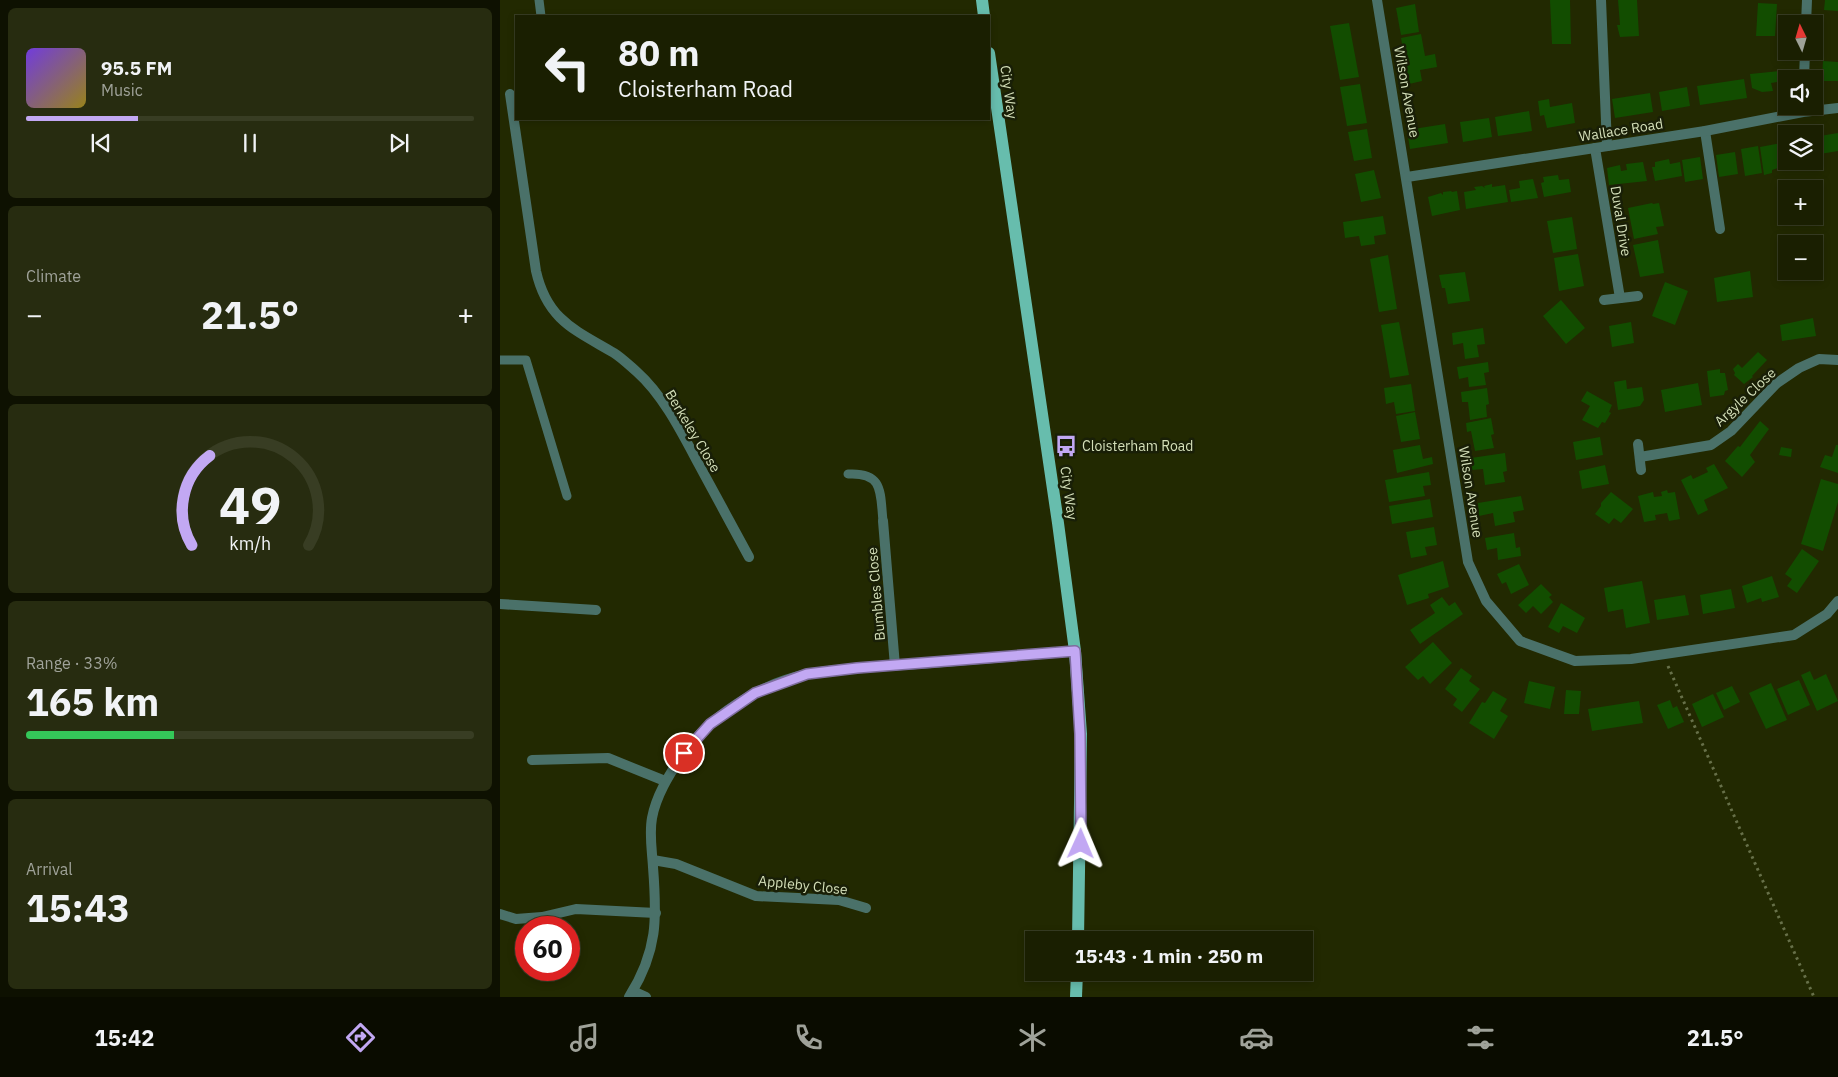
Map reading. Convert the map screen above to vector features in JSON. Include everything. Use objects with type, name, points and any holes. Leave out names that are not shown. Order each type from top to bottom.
[{"type":"main road","points":[[982,0],[984,15]]},
{"type":"main road","name":"City Way","points":[[990,65],[1057,513],[1075,651],[1081,753],[1078,931]]},
{"type":"main road","points":[[1076,997],[1077,981]]},
{"type":"street","name":"Wilson Avenue","points":[[1377,0],[1468,562],[1486,601],[1520,641],[1574,661],[1631,659],[1794,635],[1827,614],[1838,600]]},
{"type":"street","points":[[1601,0],[1608,146]]},
{"type":"street","points":[[1806,15],[1807,0]]},
{"type":"street","name":"Berkeley Close","points":[[509,94],[536,272],[539,284],[547,300],[564,324],[616,354],[640,374],[666,407],[749,557]]},
{"type":"street","name":"Wallace Road","points":[[1823,108],[1838,108]]},
{"type":"street","name":"Wallace Road","points":[[1407,177],[1705,131],[1778,115]]},
{"type":"street","points":[[1705,131],[1720,229]]},
{"type":"street","name":"Duval Drive","points":[[1595,148],[1620,298]]},
{"type":"street","points":[[1604,300],[1638,296]]},
{"type":"street","name":"Argyle Close","points":[[1640,457],[1711,445],[1731,431],[1777,383],[1799,368],[1819,360],[1838,360]]},
{"type":"street","points":[[1638,444],[1641,470]]},
{"type":"street","name":"Bumbles Close","points":[[883,521],[895,666]]},
{"type":"street","points":[[500,604],[596,610]]},
{"type":"street","points":[[646,997],[631,994],[652,946],[656,913],[650,839],[652,816],[665,781],[690,744],[710,724],[755,693],[807,674],[857,668],[1075,651]]},
{"type":"street","points":[[532,760],[608,758],[665,781]]},
{"type":"street","name":"Appleby Close","points":[[653,860],[676,864],[756,896],[839,900],[866,908]]},
{"type":"street","points":[[500,914],[516,919],[542,917],[576,909],[656,913]]},
{"type":"lane","points":[[539,0],[541,15]]},
{"type":"lane","points":[[500,360],[526,360],[567,496]]},
{"type":"lane","points":[[848,474],[862,473],[876,480],[879,486],[883,521]]},
{"type":"path","points":[[1663,654],[1814,997]]},
{"type":"building","points":[[1550,0],[1570,0],[1571,44],[1552,44]]},
{"type":"building","points":[[1618,0],[1637,0],[1639,36],[1620,37],[1617,25],[1620,25]]},
{"type":"building","points":[[1825,0],[1838,0],[1838,11],[1824,10]]},
{"type":"building","points":[[1758,3],[1777,4],[1775,36],[1756,36]]},
{"type":"building","points":[[1415,4],[1419,32],[1401,35],[1396,8]]},
{"type":"building","points":[[1349,23],[1359,77],[1340,80],[1330,26]]},
{"type":"building","points":[[1421,34],[1425,56],[1435,54],[1437,67],[1420,70],[1422,81],[1409,84],[1401,38]]},
{"type":"building","points":[[1823,61],[1838,62],[1838,81],[1823,81]]},
{"type":"building","points":[[1778,71],[1778,82],[1771,83],[1773,91],[1762,92],[1752,88],[1750,74]]},
{"type":"building","points":[[1744,79],[1747,98],[1700,105],[1697,86]]},
{"type":"building","points":[[1360,84],[1367,123],[1347,126],[1340,87]]},
{"type":"building","points":[[1687,87],[1690,106],[1662,111],[1659,92]]},
{"type":"building","points":[[1650,93],[1653,112],[1615,118],[1612,99]]},
{"type":"building","points":[[1549,99],[1550,107],[1572,103],[1575,123],[1547,128],[1544,115],[1540,116],[1538,101]]},
{"type":"building","points":[[1529,111],[1532,131],[1498,136],[1495,117]]},
{"type":"building","points":[[1489,118],[1492,137],[1463,142],[1460,122]]},
{"type":"building","points":[[1445,124],[1448,143],[1410,149],[1407,130]]},
{"type":"building","points":[[1367,129],[1372,158],[1354,161],[1348,132]]},
{"type":"building","points":[[1838,133],[1838,151],[1823,154],[1823,136]]},
{"type":"building","points":[[1778,144],[1778,168],[1772,170],[1772,173],[1764,175],[1760,147]]},
{"type":"building","points":[[1758,146],[1762,173],[1745,176],[1741,149]]},
{"type":"building","points":[[1735,152],[1738,174],[1719,177],[1716,155]]},
{"type":"building","points":[[1700,157],[1703,179],[1685,182],[1682,160]]},
{"type":"building","points":[[1669,159],[1670,164],[1680,162],[1682,176],[1655,181],[1652,167],[1655,167],[1655,162]]},
{"type":"building","points":[[1643,162],[1647,181],[1609,185],[1607,168],[1620,165],[1621,171],[1627,170],[1626,164]]},
{"type":"building","points":[[1374,170],[1381,198],[1361,202],[1355,174]]},
{"type":"building","points":[[1558,175],[1559,180],[1569,179],[1571,192],[1544,197],[1541,183],[1544,182],[1543,177]]},
{"type":"building","points":[[1533,179],[1538,198],[1511,202],[1509,190],[1520,188],[1519,181]]},
{"type":"building","points":[[1492,184],[1492,187],[1505,185],[1508,202],[1466,209],[1464,192],[1476,190],[1474,187],[1482,186],[1485,188],[1484,186]]},
{"type":"building","points":[[1457,191],[1460,210],[1432,216],[1428,197],[1441,193],[1443,195],[1443,192]]},
{"type":"building","points":[[1659,203],[1664,226],[1656,227],[1658,234],[1634,239],[1628,208]]},
{"type":"building","points":[[1383,216],[1386,234],[1374,236],[1375,244],[1361,246],[1359,236],[1345,238],[1343,222]]},
{"type":"building","points":[[1572,217],[1577,249],[1553,253],[1547,221]]},
{"type":"building","points":[[1658,240],[1664,273],[1640,277],[1633,245]]},
{"type":"building","points":[[1578,254],[1584,286],[1559,291],[1554,258]]},
{"type":"building","points":[[1388,255],[1397,309],[1379,312],[1370,259]]},
{"type":"building","points":[[1750,271],[1753,297],[1717,302],[1714,278]]},
{"type":"building","points":[[1465,272],[1470,301],[1448,304],[1445,288],[1442,288],[1439,275]]},
{"type":"building","points":[[1665,282],[1688,291],[1675,325],[1652,316]]},
{"type":"building","points":[[1561,300],[1585,328],[1566,344],[1543,316]]},
{"type":"building","points":[[1813,318],[1816,336],[1782,341],[1780,325]]},
{"type":"building","points":[[1399,322],[1409,375],[1390,378],[1381,325]]},
{"type":"building","points":[[1631,322],[1634,343],[1612,347],[1609,326]]},
{"type":"building","points":[[1483,328],[1485,344],[1477,345],[1479,357],[1465,359],[1463,343],[1453,345],[1452,333]]},
{"type":"building","points":[[1758,352],[1767,360],[1753,377],[1744,384],[1734,375],[1733,369],[1738,364],[1742,368]]},
{"type":"building","points":[[1488,362],[1489,372],[1484,373],[1486,385],[1469,387],[1468,377],[1459,379],[1457,367]]},
{"type":"building","points":[[1720,369],[1720,373],[1725,373],[1728,390],[1725,391],[1724,395],[1710,397],[1707,371]]},
{"type":"building","points":[[1626,380],[1627,389],[1642,387],[1644,400],[1640,406],[1618,410],[1614,382]]},
{"type":"building","points":[[1698,383],[1702,405],[1665,412],[1661,390]]},
{"type":"building","points":[[1411,384],[1415,411],[1396,414],[1394,402],[1386,404],[1384,388]]},
{"type":"building","points":[[1487,388],[1489,404],[1486,405],[1487,417],[1470,420],[1468,402],[1462,402],[1461,392]]},
{"type":"building","points":[[1587,391],[1612,405],[1609,412],[1611,413],[1605,423],[1602,422],[1598,428],[1582,420],[1590,406],[1581,401]]},
{"type":"building","points":[[1415,412],[1420,439],[1401,442],[1396,416]]},
{"type":"building","points":[[1491,418],[1494,434],[1491,435],[1494,448],[1475,451],[1471,431],[1467,432],[1466,423]]},
{"type":"building","points":[[1760,421],[1769,429],[1750,455],[1755,462],[1742,477],[1725,461],[1738,446],[1740,447]]},
{"type":"building","points":[[1600,437],[1603,455],[1576,460],[1573,442]]},
{"type":"building","points":[[1420,445],[1423,459],[1432,457],[1433,464],[1397,473],[1393,450]]},
{"type":"building","points":[[1836,445],[1838,445],[1838,473],[1820,467],[1825,455],[1832,457]]},
{"type":"building","points":[[1781,447],[1792,449],[1791,457],[1779,455]]},
{"type":"building","points":[[1505,453],[1507,471],[1503,472],[1505,482],[1485,485],[1483,469],[1472,470],[1471,458]]},
{"type":"building","points":[[1714,464],[1728,488],[1704,500],[1708,510],[1698,515],[1681,480],[1691,475],[1693,479],[1708,472],[1706,468]]},
{"type":"building","points":[[1605,465],[1609,484],[1582,489],[1579,471]]},
{"type":"building","points":[[1429,472],[1431,485],[1423,486],[1425,496],[1389,502],[1385,480]]},
{"type":"building","points":[[1821,479],[1838,484],[1838,502],[1823,551],[1801,544]]},
{"type":"building","points":[[1667,490],[1668,493],[1675,492],[1680,519],[1669,521],[1667,513],[1655,515],[1656,520],[1644,522],[1638,496],[1653,492],[1654,497],[1662,496],[1661,492]]},
{"type":"building","points":[[1611,492],[1633,509],[1621,523],[1614,518],[1609,524],[1595,514],[1601,503]]},
{"type":"building","points":[[1521,496],[1524,510],[1513,512],[1515,522],[1495,526],[1493,513],[1479,516],[1478,503]]},
{"type":"building","points":[[1430,499],[1433,517],[1392,524],[1389,506]]},
{"type":"building","points":[[1434,527],[1437,545],[1425,547],[1427,555],[1411,558],[1406,532]]},
{"type":"building","points":[[1514,533],[1516,548],[1520,547],[1521,556],[1498,560],[1497,548],[1487,550],[1485,538]]},
{"type":"building","points":[[1802,549],[1819,561],[1797,593],[1787,586],[1792,579],[1785,574]]},
{"type":"building","points":[[1443,561],[1449,587],[1428,594],[1429,598],[1407,605],[1398,575]]},
{"type":"building","points":[[1519,564],[1529,585],[1511,594],[1506,582],[1502,584],[1497,574]]},
{"type":"building","points":[[1772,576],[1779,597],[1762,602],[1761,598],[1747,603],[1742,586]]},
{"type":"building","points":[[1642,581],[1650,623],[1626,628],[1623,609],[1608,612],[1604,588]]},
{"type":"building","points":[[1541,584],[1552,595],[1549,597],[1553,602],[1541,614],[1533,606],[1526,613],[1518,605]]},
{"type":"building","points":[[1731,589],[1735,608],[1703,614],[1700,595]]},
{"type":"building","points":[[1685,595],[1689,615],[1657,620],[1654,600]]},
{"type":"building","points":[[1442,597],[1449,606],[1455,602],[1463,614],[1420,644],[1410,630],[1435,613],[1430,605]]},
{"type":"building","points":[[1561,603],[1585,618],[1577,633],[1563,626],[1559,633],[1548,627]]},
{"type":"building","points":[[1433,642],[1452,663],[1430,684],[1423,676],[1418,680],[1405,667]]},
{"type":"building","points":[[1461,668],[1472,676],[1469,681],[1480,689],[1462,712],[1453,705],[1457,699],[1445,689]]},
{"type":"building","points":[[1810,671],[1814,680],[1826,674],[1838,701],[1817,711],[1801,675]]},
{"type":"building","points":[[1799,680],[1810,705],[1788,715],[1777,689]]},
{"type":"building","points":[[1529,681],[1555,687],[1550,709],[1524,703]]},
{"type":"building","points":[[1771,683],[1787,720],[1766,729],[1749,693]]},
{"type":"building","points":[[1732,686],[1740,702],[1724,710],[1716,693]]},
{"type":"building","points":[[1566,690],[1581,691],[1579,714],[1564,714]]},
{"type":"building","points":[[1493,691],[1507,699],[1500,711],[1508,716],[1494,739],[1469,723],[1482,702],[1485,703]]},
{"type":"building","points":[[1713,694],[1724,717],[1702,727],[1692,704]]},
{"type":"building","points":[[1670,700],[1673,708],[1677,706],[1684,722],[1668,729],[1657,705]]},
{"type":"building","points":[[1639,701],[1643,723],[1592,731],[1588,709]]},
{"type":"place","name":"Cloisterham Road","points":[[1066,446]]},
{"type":"route","points":[[684,753],[690,744],[710,724],[755,693],[807,674],[857,668],[1075,651],[1079,694],[1081,844]]}]
